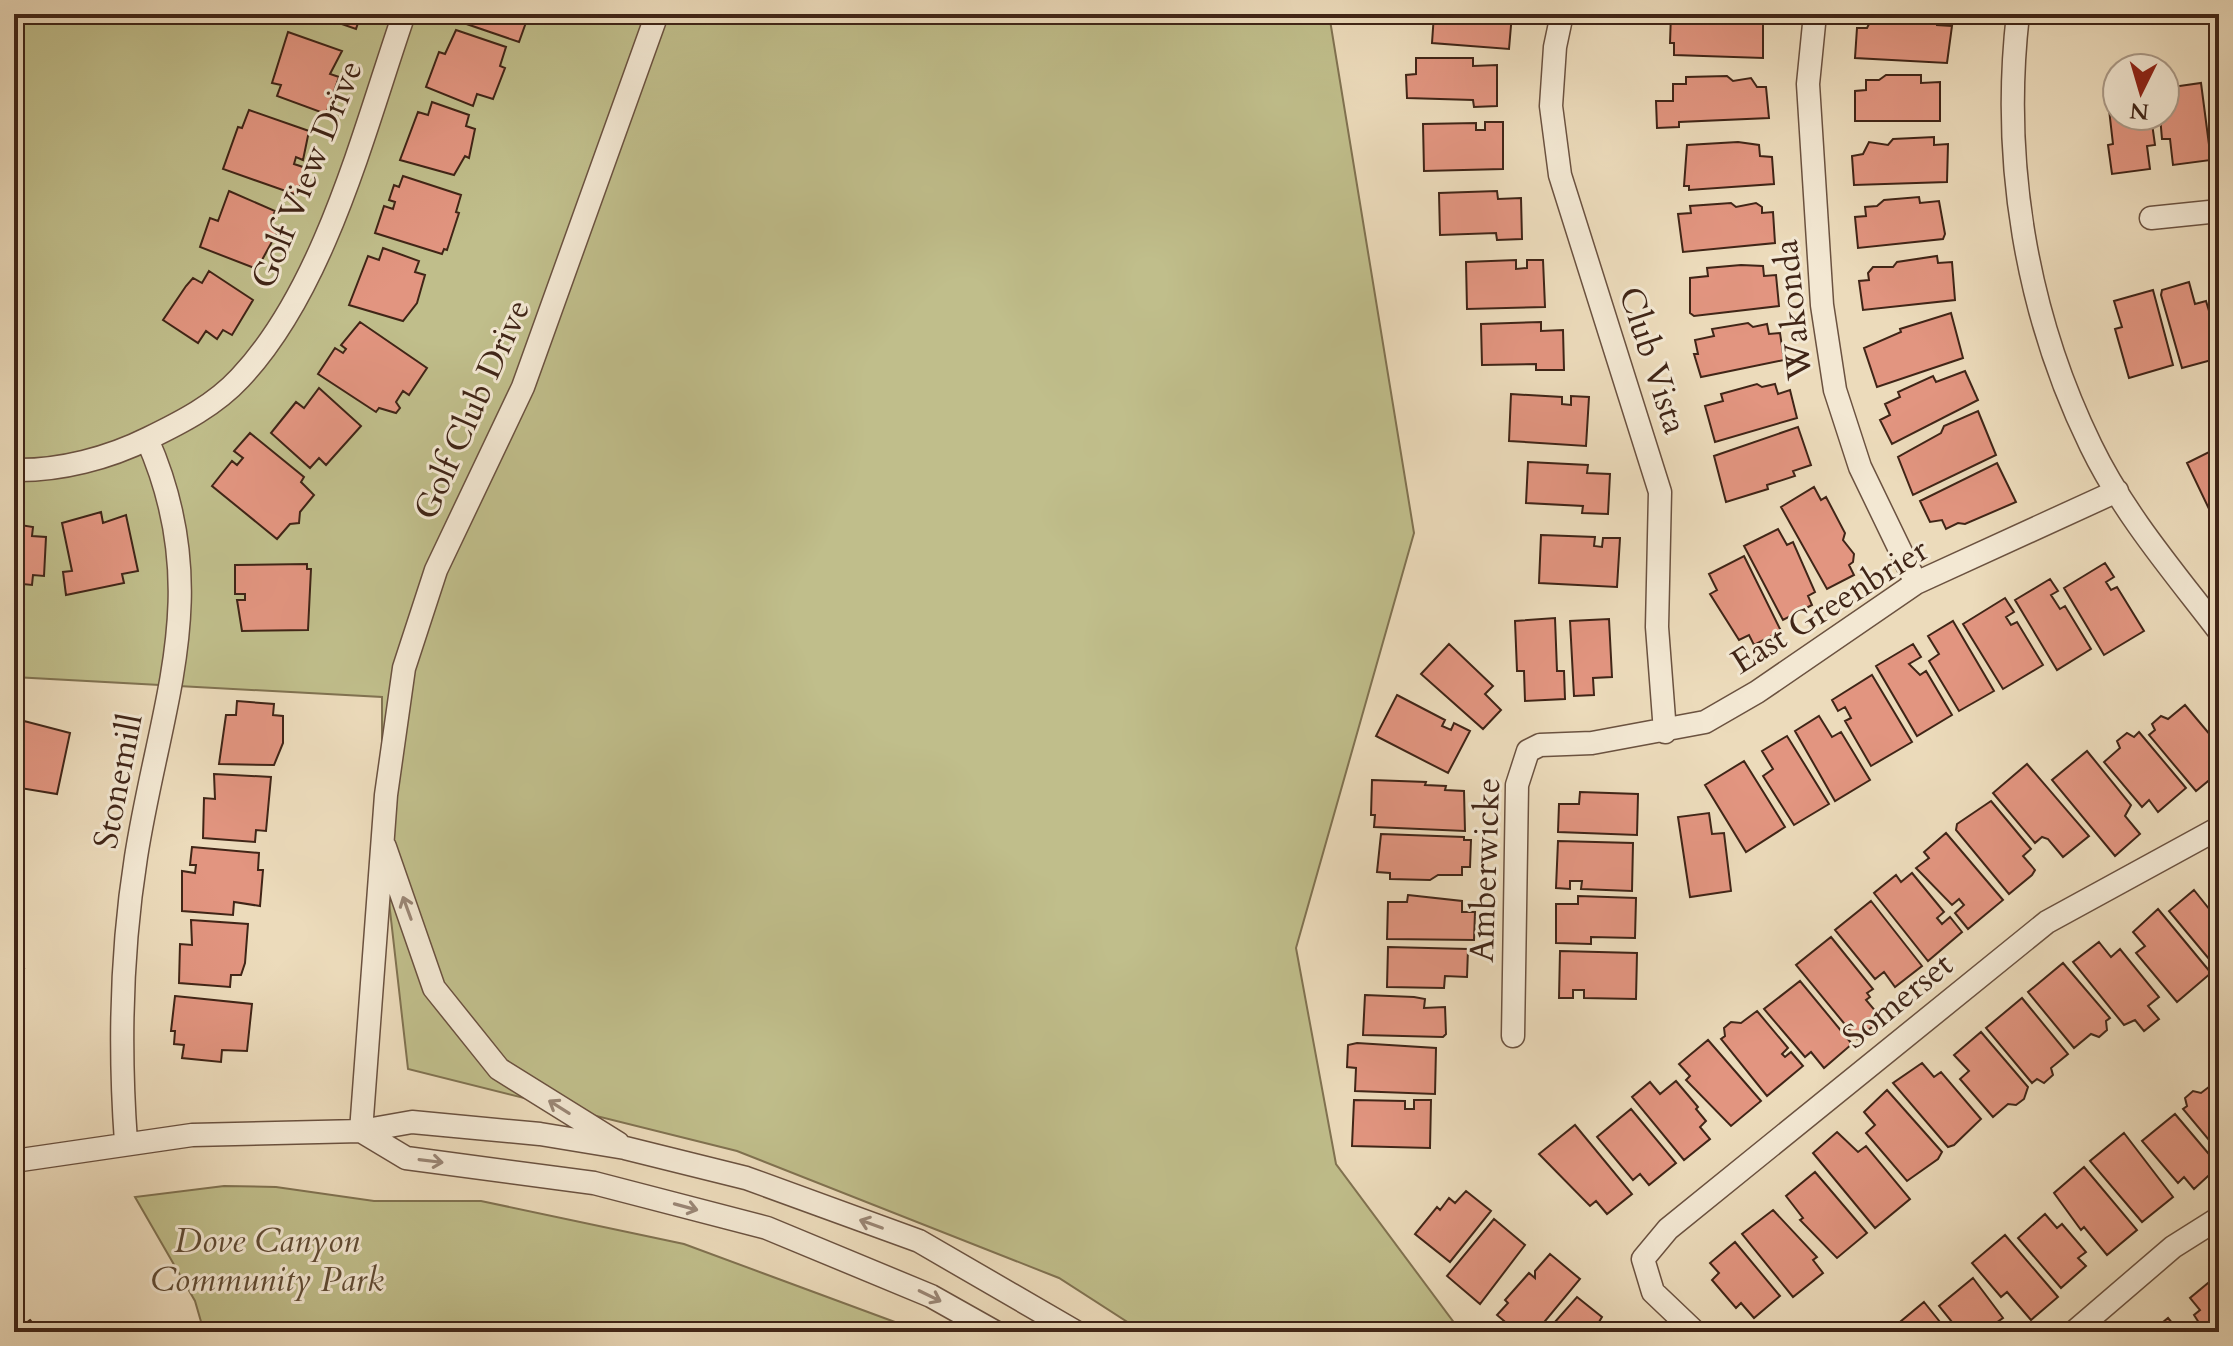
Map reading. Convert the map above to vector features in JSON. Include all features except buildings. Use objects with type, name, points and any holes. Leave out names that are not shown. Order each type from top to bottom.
[{"type":"street","name":"Golf View Drive","points":[[14,470],[105,456],[192,417],[240,379],[281,324],[313,267],[404,14]]},
{"type":"street","name":"Golf Club Drive","points":[[361,1131],[382,840],[394,721],[417,625],[436,570],[523,387],[657,14]]},
{"type":"street","name":"Club Vista","points":[[1562,14],[1555,47],[1551,106],[1560,175],[1660,492],[1657,627],[1665,732]]},
{"type":"street","name":"Wakonda","points":[[1815,14],[1808,84],[1822,305],[1835,390],[1860,467],[1916,583]]},
{"type":"street","points":[[2018,14],[2013,116],[2026,250],[2046,336],[2091,446],[2117,491],[2157,553],[2212,607],[2219,631]]},
{"type":"street","points":[[2151,218],[2219,211]]},
{"type":"street","name":"Stonemill","points":[[126,1142],[120,1020],[125,938],[137,855],[182,617],[178,540],[161,470],[147,439]]},
{"type":"street","name":"East Greenbrier","points":[[1665,732],[1705,722],[1757,692],[1916,583],[2117,491]]},
{"type":"street","name":"Amberwicke","points":[[1513,1036],[1517,785],[1528,751],[1540,745],[1592,743],[1665,732]]},
{"type":"street","name":"Somerset","points":[[1695,1332],[1653,1292],[1643,1259],[1668,1229],[2047,922],[2219,828]]},
{"type":"street","name":"Golf Club Drive","points":[[382,840],[434,988],[499,1069],[625,1148]]},
{"type":"street","points":[[14,1161],[126,1142],[192,1135],[361,1131],[412,1122],[540,1134],[625,1148],[746,1178],[919,1241],[1076,1332]]},
{"type":"street","points":[[361,1131],[406,1158],[594,1183],[767,1228],[931,1296],[995,1332]]},
{"type":"street","points":[[2074,1332],[2173,1247],[2219,1218]]},
{"type":"green space","points":[[14,14],[1329,14],[1414,533],[1296,948],[1336,1164],[1461,1332],[1143,1332],[1059,1278],[737,1151],[408,1069],[382,840],[382,697],[14,677]]},
{"type":"green space","name":"Dove Canyon Community Park","points":[[224,1186],[276,1187],[374,1201],[481,1201],[684,1244],[922,1332],[204,1332],[195,1301],[135,1197]]}]
